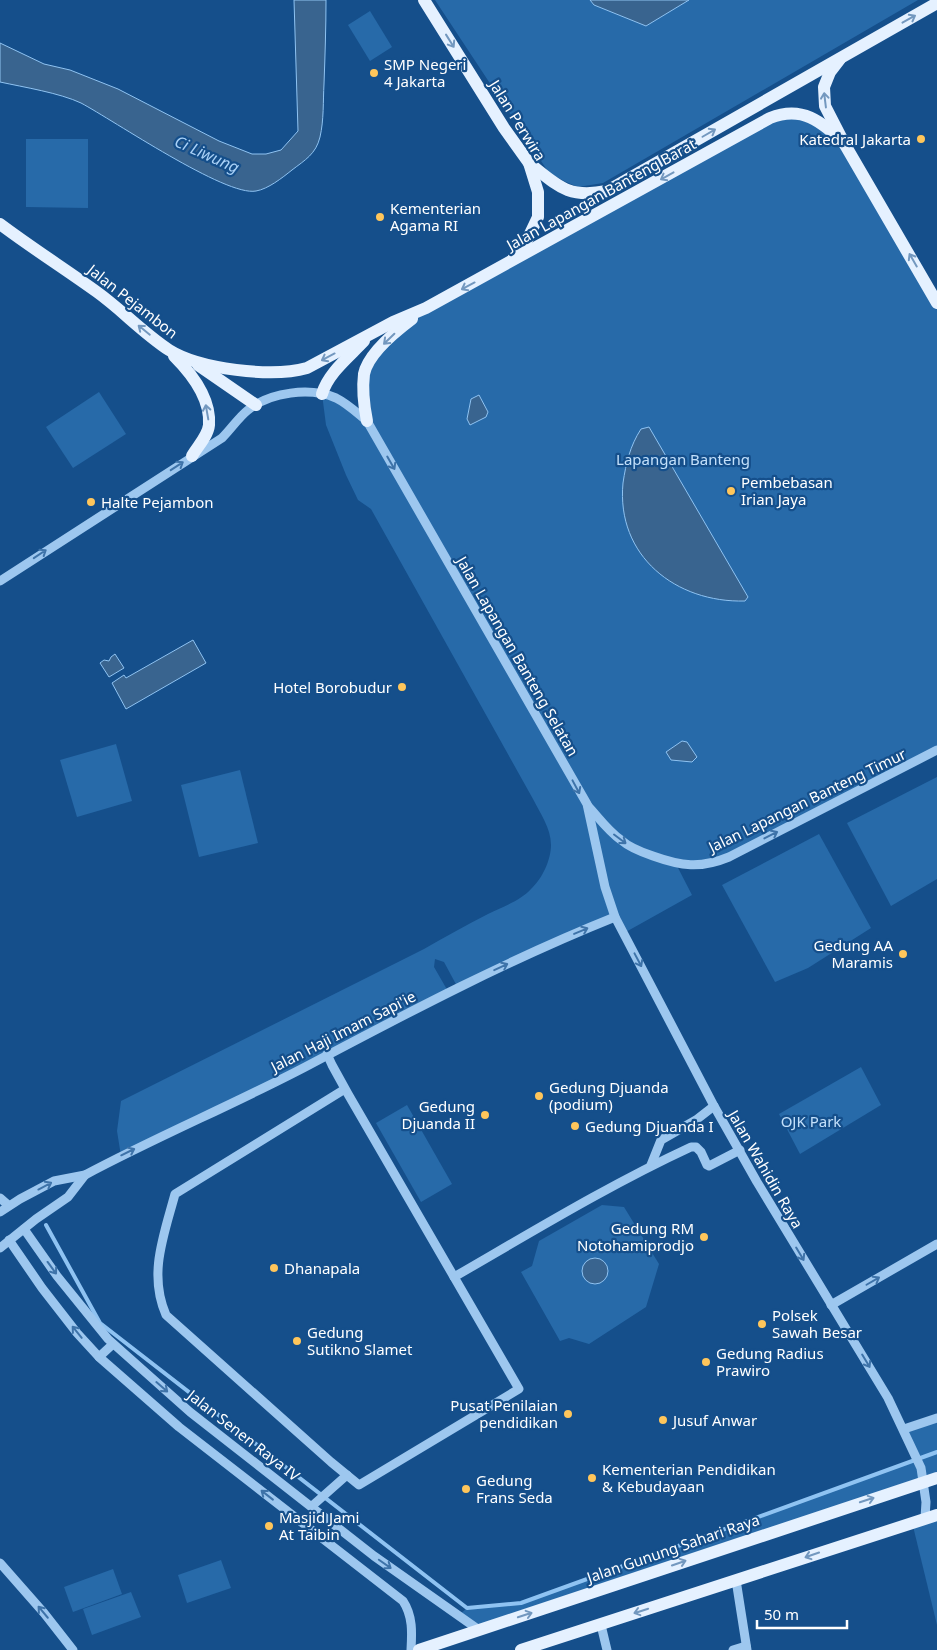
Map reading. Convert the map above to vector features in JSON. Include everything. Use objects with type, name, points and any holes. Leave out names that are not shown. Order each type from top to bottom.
[{"type":"main road","name":"Jalan Perwira","points":[[424,0],[504,128],[529,163],[538,192],[538,217],[528,238],[510,263]]},
{"type":"main road","name":"Jalan Lapangan Banteng Barat","points":[[529,163],[559,187],[568,191],[577,194],[607,192],[937,2]]},
{"type":"main road","points":[[841,57],[830,72],[824,87],[825,106],[844,143],[937,303]]},
{"type":"main road","name":"Jalan Lapangan Banteng Barat","points":[[371,334],[426,308],[510,263],[770,118],[780,114],[796,113],[808,115],[824,125],[844,143]]},
{"type":"main road","name":"Jalan Pejambon","points":[[0,224],[99,293],[169,350],[193,361],[253,372],[291,371],[306,368],[371,334]]},
{"type":"main road","points":[[366,421],[363,396],[364,372],[374,354],[404,325],[426,308]]},
{"type":"main road","points":[[322,394],[324,385],[371,334]]},
{"type":"main road","points":[[169,350],[195,380],[207,408],[209,426],[192,456]]},
{"type":"main road","points":[[193,361],[256,405]]},
{"type":"main road","name":"Jalan Gunung Sahari Raya","points":[[419,1650],[937,1478]]},
{"type":"main road","points":[[521,1650],[931,1516]]},
{"type":"street","name":"Jalan Lapangan Banteng Selatan","points":[[0,582],[222,438],[247,410],[256,405],[283,394],[303,392],[322,394],[335,398],[346,404],[366,421],[587,804],[605,887],[615,917]]},
{"type":"street","name":"Jalan Lapangan Banteng Timur","points":[[587,804],[610,831],[622,841],[638,850],[676,864],[704,864],[729,857],[937,750]]},
{"type":"street","name":"Jalan Haji Imam Sapi'ie","points":[[0,1212],[8,1205],[54,1181],[85,1175],[547,945],[615,917]]},
{"type":"street","name":"Jalan Wahidin Raya","points":[[615,917],[714,1106],[762,1191],[888,1398],[921,1468],[926,1502],[931,1516]]},
{"type":"street","points":[[327,1054],[345,1089],[519,1389],[359,1485],[166,1315],[159,1301],[158,1284],[159,1254],[175,1194],[345,1089]]},
{"type":"street","points":[[652,1165],[661,1140],[696,1120],[714,1106]]},
{"type":"street","points":[[454,1277],[541,1225],[652,1165],[691,1147],[696,1147],[701,1152],[709,1166],[740,1150]]},
{"type":"street","name":"Jalan Haji Imam Sapi'ie","points":[[0,1248],[24,1228],[68,1197],[85,1175]]},
{"type":"street","points":[[0,1198],[8,1205]]},
{"type":"street","name":"Jalan Senen Raya IV","points":[[24,1228],[57,1276],[113,1344],[190,1412],[359,1544],[479,1630]]},
{"type":"street","points":[[9,1240],[42,1288],[77,1333],[99,1357],[179,1427],[403,1601],[408,1608],[411,1620],[411,1650]]},
{"type":"street","points":[[831,1305],[937,1244]]},
{"type":"street","points":[[99,1357],[113,1344]]},
{"type":"street","points":[[179,1427],[190,1412]]},
{"type":"street","points":[[904,1429],[937,1418]]},
{"type":"street","points":[[312,1506],[347,1475]]},
{"type":"street","points":[[349,1559],[359,1544]]},
{"type":"street","points":[[0,1563],[44,1613],[73,1650]]},
{"type":"street","points":[[733,1650],[746,1648],[736,1580]]},
{"type":"street","points":[[601,1625],[607,1650]]},
{"type":"green space","points":[[435,0],[590,0],[594,5],[646,26],[689,0],[918,0],[603,183],[578,187],[549,173]]},
{"type":"green space","points":[[370,11],[392,47],[370,61],[348,25]]},
{"type":"green space","name":"Lapangan Banteng","points":[[787,113],[831,131],[937,300],[937,750],[717,862],[676,864],[692,895],[624,933],[615,917],[458,988],[444,962],[435,959],[434,967],[449,993],[121,1156],[117,1131],[121,1101],[424,949],[516,900],[527,893],[539,880],[549,857],[551,839],[542,815],[371,509],[358,500],[326,425],[322,394],[366,421],[365,373],[404,325]]},
{"type":"green space","points":[[26,139],[88,139],[88,208],[26,207]]},
{"type":"green space","points":[[99,392],[126,434],[73,468],[46,427]]},
{"type":"green space","points":[[116,744],[132,801],[77,817],[60,760]]},
{"type":"green space","points":[[240,770],[258,843],[199,857],[181,785]]},
{"type":"green space","points":[[937,777],[937,879],[891,906],[847,823]]},
{"type":"green space","points":[[819,834],[871,928],[808,968],[775,982],[722,885]]},
{"type":"green space","name":"OJK Park","points":[[861,1067],[881,1105],[800,1154],[779,1114]]},
{"type":"green space","points":[[407,1105],[452,1184],[421,1202],[376,1123]]},
{"type":"green space","points":[[602,1205],[624,1207],[659,1264],[646,1307],[589,1344],[569,1338],[560,1341],[521,1272],[532,1266],[539,1241]],"holes":[[[592,1258],[604,1261],[608,1269],[585,1263]]]},
{"type":"green space","points":[[937,1418],[937,1478],[479,1630],[458,1616],[467,1608],[521,1603],[917,1459],[904,1429]]},
{"type":"green space","points":[[937,1514],[937,1625],[912,1522]]},
{"type":"green space","points":[[221,1560],[231,1588],[187,1603],[178,1575]]},
{"type":"green space","points":[[113,1569],[122,1594],[73,1612],[64,1587]]},
{"type":"green space","points":[[131,1592],[141,1617],[92,1635],[83,1609]]},
{"type":"water","name":"Ci Liwung","points":[[294,0],[326,0],[321,131],[316,148],[309,156],[279,180],[261,190],[241,190],[220,182],[169,156],[72,99],[0,82],[0,43],[44,64],[70,70],[118,89],[219,141],[252,154],[266,154],[281,150],[298,131]]},
{"type":"water","points":[[590,0],[689,0],[646,26],[594,5]]},
{"type":"water","points":[[479,395],[488,412],[486,417],[470,425],[467,419],[471,399]]},
{"type":"water","points":[[649,427],[748,597],[745,601],[720,599],[696,594],[674,584],[656,570],[640,553],[629,533],[623,509],[623,483],[631,448],[641,429]]},
{"type":"water","points":[[193,640],[206,663],[126,709],[112,683],[124,675],[126,678]]},
{"type":"water","points":[[115,654],[124,668],[109,677],[100,663],[104,660],[109,661]]},
{"type":"water","points":[[682,741],[687,742],[697,757],[692,762],[671,760],[666,752]]},
{"type":"water","points":[[595,1258],[604,1262],[608,1271],[604,1280],[595,1284],[586,1280],[582,1271],[586,1262]]},
{"type":"waterway","points":[[46,1225],[100,1323],[467,1608],[521,1603],[937,1452]]},
{"type":"place","name":"SMP Negeri 4 Jakarta","points":[[374,73]]},
{"type":"place","name":"Katedral Jakarta","points":[[921,139]]},
{"type":"place","name":"Kementerian Agama RI","points":[[380,217]]},
{"type":"place","name":"Pembebasan Irian Jaya","points":[[731,491]]},
{"type":"place","name":"Halte Pejambon","points":[[91,502]]},
{"type":"place","name":"Hotel Borobudur","points":[[402,687]]},
{"type":"place","name":"Gedung AA Maramis","points":[[903,954]]},
{"type":"place","name":"Gedung Djuanda (podium)","points":[[539,1096]]},
{"type":"place","name":"Gedung Djuanda II","points":[[485,1115]]},
{"type":"place","name":"Gedung Djuanda I","points":[[575,1126]]},
{"type":"place","name":"Gedung RM Notohamiprodjo","points":[[704,1237]]},
{"type":"place","name":"Dhanapala","points":[[274,1268]]},
{"type":"place","name":"Polsek Sawah Besar","points":[[762,1324]]},
{"type":"place","name":"Gedung Sutikno Slamet","points":[[297,1341]]},
{"type":"place","name":"Gedung Radius Prawiro","points":[[706,1362]]},
{"type":"place","name":"Pusat Penilaian pendidikan","points":[[568,1414]]},
{"type":"place","name":"Jusuf Anwar","points":[[663,1420]]},
{"type":"place","name":"Kementerian Pendidikan & Kebudayaan","points":[[592,1478]]},
{"type":"place","name":"Gedung Frans Seda","points":[[466,1489]]},
{"type":"place","name":"Masjid Jami At Taibin","points":[[269,1526]]}]
